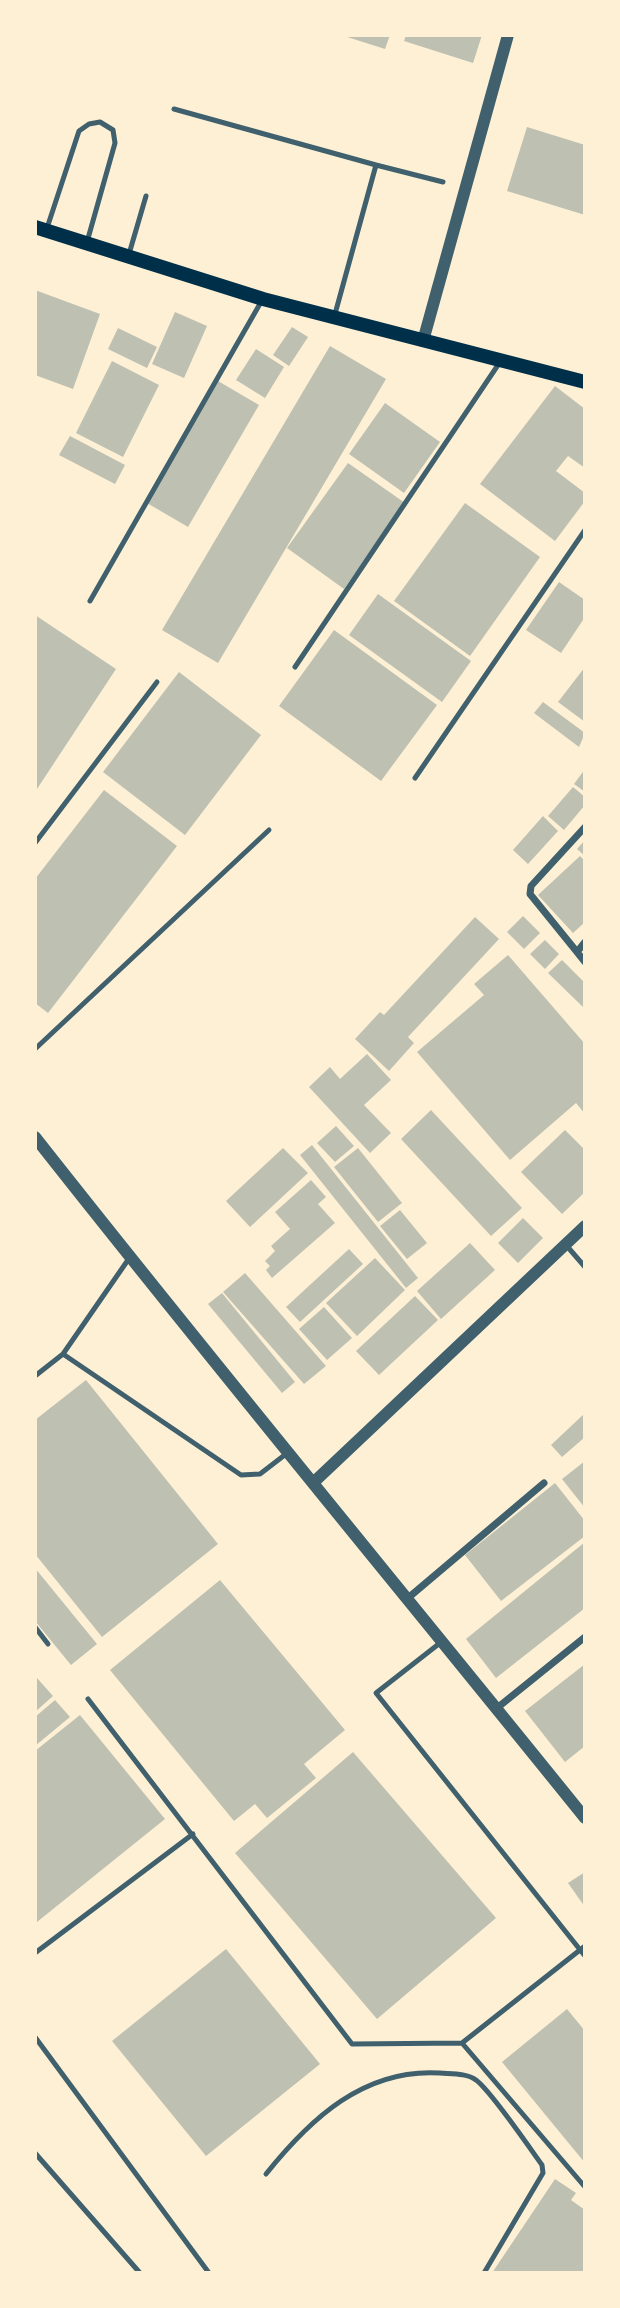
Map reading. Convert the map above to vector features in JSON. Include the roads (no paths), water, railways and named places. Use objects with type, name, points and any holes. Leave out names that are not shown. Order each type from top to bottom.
[{"type":"main road","points":[[41,229],[263,299],[585,382]]},
{"type":"street","points":[[423,341],[508,35]]},
{"type":"street","points":[[585,827],[531,886],[530,894],[585,962]]},
{"type":"street","points":[[577,952],[585,942]]},
{"type":"street","points":[[35,1137],[585,1818]]},
{"type":"street","points":[[314,1482],[585,1226]]},
{"type":"street","points":[[408,1598],[544,1483]]},
{"type":"street","points":[[497,1708],[585,1637]]},
{"type":"lane","points":[[174,109],[443,182]]},
{"type":"lane","points":[[41,229],[79,131],[89,124],[100,122],[113,130],[115,143],[87,243]]},
{"type":"lane","points":[[334,317],[376,165]]},
{"type":"lane","points":[[129,257],[146,196]]},
{"type":"lane","points":[[90,601],[263,299]]},
{"type":"lane","points":[[295,667],[501,360]]},
{"type":"lane","points":[[415,778],[585,530]]},
{"type":"lane","points":[[35,843],[157,682]]},
{"type":"lane","points":[[35,1049],[269,830]]},
{"type":"lane","points":[[566,1245],[585,1267]]},
{"type":"lane","points":[[35,1376],[63,1354],[130,1257]]},
{"type":"lane","points":[[63,1354],[241,1475],[260,1474],[289,1451]]},
{"type":"lane","points":[[35,1627],[48,1644]]},
{"type":"lane","points":[[443,1641],[376,1693],[583,1948],[585,1956]]},
{"type":"lane","points":[[88,1699],[352,2044],[462,2043],[583,1948]]},
{"type":"lane","points":[[35,1953],[193,1834]]},
{"type":"lane","points":[[35,2038],[209,2273]]},
{"type":"lane","points":[[462,2043],[585,2186]]},
{"type":"lane","points":[[267,2174],[317,2116],[348,2096],[416,2072],[456,2074],[477,2080],[542,2165],[543,2173],[484,2273]]},
{"type":"lane","points":[[35,2153],[140,2273]]}]
